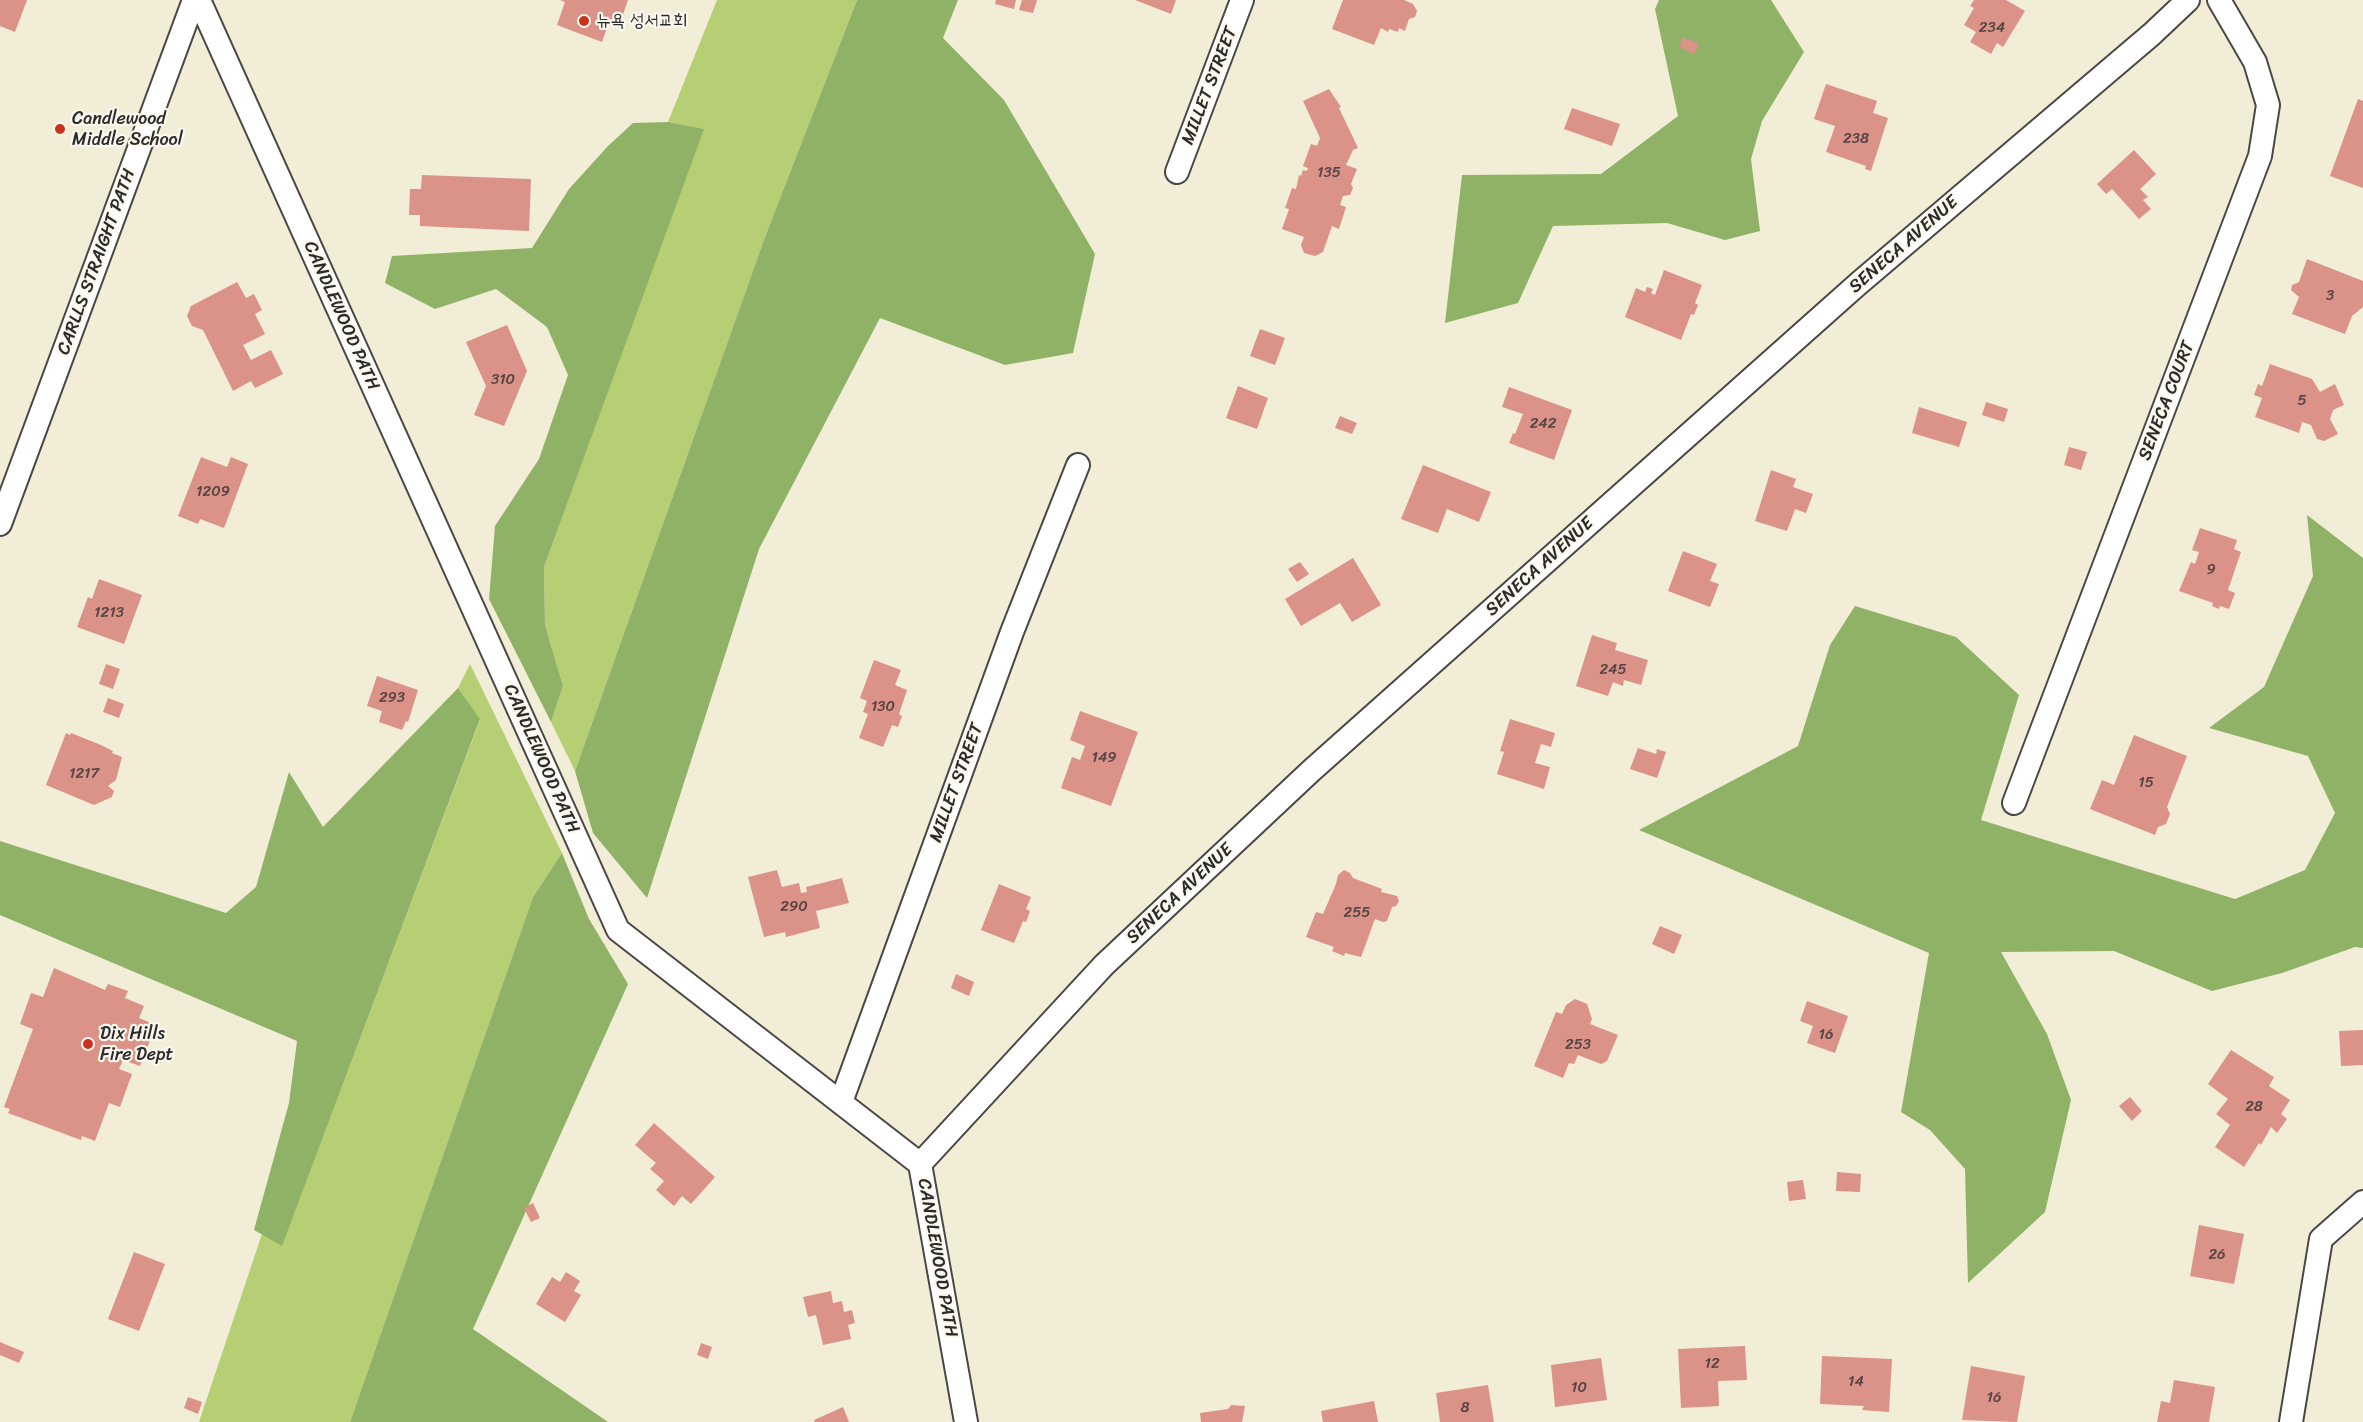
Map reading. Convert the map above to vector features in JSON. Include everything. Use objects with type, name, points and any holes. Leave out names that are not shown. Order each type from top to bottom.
[{"type":"street","name":"CARLLS STRAIGHT PATH","points":[[0,524],[196,0]]},
{"type":"street","name":"CANDLEWOOD PATH","points":[[196,0],[618,930],[920,1164],[966,1422]]},
{"type":"street","name":"MILLET STREET","points":[[1177,172],[1242,0]]},
{"type":"street","name":"SENECA AVENUE","points":[[920,1164],[1104,965],[1312,770],[1858,284],[2152,34],[2187,0]]},
{"type":"street","name":"SENECA COURT","points":[[2014,803],[2260,156],[2268,105],[2255,62],[2219,0]]},
{"type":"street","name":"MILLET STREET","points":[[841,1102],[1012,632],[1078,465]]},
{"type":"street","points":[[2290,1422],[2321,1239],[2363,1202]]},
{"type":"green space","points":[[717,0],[857,0],[765,237],[575,771],[551,722],[563,686],[545,625],[544,567],[703,129],[668,122]]},
{"type":"green space","points":[[857,0],[958,0],[943,38],[1004,100],[1095,254],[1073,353],[1005,365],[880,318],[759,549],[647,898],[593,833],[575,771],[765,237]]},
{"type":"green space","points":[[1659,0],[1771,0],[1804,52],[1762,121],[1751,159],[1760,231],[1725,240],[1667,223],[1553,226],[1518,303],[1445,323],[1462,175],[1601,174],[1678,116],[1655,9]]},
{"type":"green space","points":[[668,122],[704,129],[544,567],[545,625],[563,686],[551,722],[489,599],[495,526],[539,459],[568,375],[547,327],[496,289],[435,309],[385,283],[392,256],[532,248],[569,189],[608,146],[633,123]]},
{"type":"green space","points":[[2307,515],[2363,558],[2363,948],[2355,947],[2282,973],[2212,991],[2114,951],[2001,952],[2047,1034],[2071,1100],[2045,1212],[1968,1283],[1965,1169],[1930,1130],[1901,1112],[1929,953],[1639,830],[1798,746],[1830,645],[1855,606],[1956,637],[2019,695],[1981,820],[2235,899],[2305,870],[2335,813],[2308,756],[2209,728],[2264,687],[2313,576]]},
{"type":"green space","points":[[470,664],[562,853],[533,897],[350,1422],[199,1422],[262,1234],[282,1245],[480,720],[458,688]]},
{"type":"green space","points":[[458,688],[480,719],[282,1246],[254,1230],[289,1103],[297,1041],[0,915],[0,841],[226,913],[256,887],[289,772],[323,827]]},
{"type":"green space","points":[[562,853],[589,919],[628,984],[473,1329],[608,1422],[350,1422],[533,897]]},
{"type":"building","points":[[0,0],[27,0],[15,32],[0,26]]},
{"type":"building","name":"뉴욕 성서교회","points":[[560,0],[628,0],[620,23],[610,19],[602,42],[557,25],[565,2]]},
{"type":"building","points":[[996,0],[1016,0],[1014,9],[995,4]]},
{"type":"building","points":[[1022,0],[1037,0],[1033,13],[1019,10]]},
{"type":"building","points":[[1135,0],[1176,0],[1171,14]]},
{"type":"building","points":[[1343,0],[1404,0],[1413,4],[1417,11],[1415,17],[1409,19],[1405,31],[1399,28],[1398,32],[1389,29],[1388,32],[1381,28],[1374,45],[1332,29]]},
{"type":"building","points":[[1974,0],[2006,0],[2025,11],[2003,47],[1997,43],[1991,54],[1970,42],[1976,32],[1964,25],[1974,8],[1970,6]]},
{"type":"building","points":[[1683,37],[1699,44],[1694,54],[1679,47]]},
{"type":"building","points":[[1826,84],[1877,101],[1873,113],[1888,118],[1871,171],[1865,169],[1866,166],[1826,152],[1835,126],[1814,119]]},
{"type":"building","points":[[1329,89],[1341,107],[1339,108],[1358,148],[1353,150],[1346,165],[1357,169],[1351,184],[1353,188],[1350,195],[1343,196],[1340,205],[1346,207],[1339,229],[1332,226],[1323,252],[1315,256],[1304,253],[1301,245],[1304,237],[1282,229],[1289,209],[1285,208],[1292,188],[1296,189],[1299,175],[1301,176],[1303,170],[1307,171],[1308,168],[1303,166],[1311,144],[1317,146],[1320,138],[1303,101]]},
{"type":"building","points":[[2358,99],[2363,101],[2363,188],[2330,176]]},
{"type":"building","points":[[1572,108],[1620,124],[1612,146],[1564,129]]},
{"type":"building","points":[[2134,150],[2156,174],[2140,189],[2148,197],[2143,200],[2151,209],[2139,219],[2112,189],[2106,194],[2097,184]]},
{"type":"building","points":[[422,175],[531,179],[529,231],[420,226],[420,215],[409,215],[410,189],[421,189]]},
{"type":"building","points":[[2307,259],[2363,281],[2363,307],[2352,316],[2345,334],[2292,314],[2299,297],[2291,290],[2292,285],[2299,282]]},
{"type":"building","points":[[1664,270],[1702,285],[1695,303],[1698,305],[1694,315],[1691,314],[1681,340],[1625,317],[1636,288],[1645,292],[1647,287],[1653,289],[1651,293],[1655,295]]},
{"type":"building","points":[[237,282],[246,298],[254,294],[262,310],[255,314],[265,334],[243,345],[251,360],[271,350],[283,374],[255,388],[251,381],[233,391],[203,330],[192,326],[187,316],[191,306]]},
{"type":"building","points":[[507,325],[527,371],[504,426],[474,415],[486,386],[466,342]]},
{"type":"building","points":[[1260,329],[1285,338],[1275,365],[1250,356]]},
{"type":"building","points":[[2270,364],[2312,379],[2320,392],[2335,384],[2344,405],[2333,410],[2330,419],[2338,434],[2324,441],[2317,439],[2311,425],[2302,422],[2299,433],[2255,417],[2262,398],[2254,395],[2258,384],[2262,386]]},
{"type":"building","points":[[1238,386],[1268,398],[1257,429],[1226,418]]},
{"type":"building","points":[[1509,387],[1572,410],[1554,460],[1509,443],[1523,414],[1502,407]]},
{"type":"building","points":[[1986,402],[2008,409],[2004,422],[1982,415]]},
{"type":"building","points":[[1919,407],[1967,422],[1959,447],[1912,433]]},
{"type":"building","points":[[1340,416],[1357,423],[1352,434],[1335,428]]},
{"type":"building","points":[[2069,447],[2087,452],[2081,470],[2064,465]]},
{"type":"building","points":[[201,457],[227,467],[231,457],[248,464],[224,528],[200,519],[198,524],[178,516]]},
{"type":"building","points":[[1423,465],[1491,492],[1479,522],[1447,509],[1438,533],[1401,519]]},
{"type":"building","points":[[1771,470],[1796,479],[1793,487],[1813,494],[1806,513],[1795,509],[1787,531],[1755,521]]},
{"type":"building","points":[[2200,528],[2237,540],[2234,549],[2241,552],[2228,590],[2235,593],[2229,609],[2220,606],[2219,609],[2212,606],[2213,603],[2179,591],[2191,562],[2195,564],[2199,552],[2192,550]]},
{"type":"building","points":[[1683,551],[1717,564],[1710,581],[1719,584],[1710,607],[1668,591]]},
{"type":"building","points":[[1353,558],[1381,605],[1352,622],[1340,603],[1301,626],[1285,599]]},
{"type":"building","points":[[1300,562],[1309,574],[1297,582],[1288,569]]},
{"type":"building","points":[[99,579],[142,595],[124,644],[77,627],[88,597],[92,599]]},
{"type":"building","points":[[1592,635],[1617,643],[1615,650],[1648,660],[1641,685],[1624,680],[1623,686],[1613,682],[1608,696],[1576,686]]},
{"type":"building","points":[[874,660],[901,670],[895,685],[907,690],[899,714],[902,716],[898,727],[892,725],[883,747],[859,738],[868,714],[863,712],[867,701],[860,698]]},
{"type":"building","points":[[106,664],[120,669],[113,689],[99,684]]},
{"type":"building","points":[[377,676],[418,690],[408,722],[406,721],[402,730],[379,722],[382,711],[367,706]]},
{"type":"building","points":[[108,698],[124,704],[119,718],[103,712]]},
{"type":"building","points":[[1080,711],[1138,732],[1111,806],[1061,788],[1072,757],[1080,760],[1085,746],[1070,740]]},
{"type":"building","points":[[1510,719],[1555,733],[1551,747],[1541,744],[1535,763],[1550,767],[1544,789],[1497,774],[1504,752],[1500,751]]},
{"type":"building","points":[[66,733],[101,745],[122,757],[116,780],[108,786],[114,791],[112,797],[94,805],[46,785]]},
{"type":"building","points":[[2134,735],[2187,756],[2167,807],[2170,814],[2166,824],[2158,827],[2155,835],[2090,809],[2102,780],[2114,785]]},
{"type":"building","points":[[1638,748],[1656,754],[1657,749],[1666,752],[1657,778],[1630,769]]},
{"type":"building","points":[[777,870],[782,887],[799,883],[801,893],[807,892],[806,887],[842,878],[849,903],[816,911],[820,928],[786,937],[785,932],[764,937],[748,877]]},
{"type":"building","points":[[1344,870],[1353,878],[1382,889],[1381,892],[1397,896],[1399,901],[1396,906],[1392,907],[1387,921],[1375,919],[1361,957],[1345,953],[1344,956],[1332,951],[1334,947],[1306,937],[1316,912],[1323,914],[1338,875]]},
{"type":"building","points":[[999,884],[1031,897],[1026,909],[1030,911],[1026,922],[1023,921],[1014,943],[981,930]]},
{"type":"building","points":[[1660,926],[1682,935],[1674,954],[1652,944]]},
{"type":"building","name":"Dix Hills Fire Dept","points":[[54,968],[105,990],[108,984],[128,991],[125,998],[144,1006],[139,1018],[156,1025],[140,1066],[123,1060],[119,1069],[132,1074],[120,1107],[109,1103],[95,1141],[82,1136],[81,1140],[8,1113],[10,1109],[4,1107],[33,1029],[20,1024],[31,993],[43,997]]},
{"type":"building","points":[[956,974],[974,982],[969,996],[951,988]]},
{"type":"building","points":[[1575,999],[1587,1004],[1592,1019],[1590,1024],[1618,1035],[1607,1061],[1601,1064],[1578,1055],[1574,1064],[1569,1063],[1563,1078],[1534,1066],[1556,1012],[1562,1014],[1566,1005]]},
{"type":"building","points":[[1807,1001],[1848,1016],[1835,1053],[1807,1043],[1813,1026],[1800,1021]]},
{"type":"building","points":[[2363,1030],[2363,1065],[2341,1066],[2339,1031]]},
{"type":"building","points":[[2231,1050],[2274,1077],[2269,1086],[2290,1100],[2281,1114],[2287,1119],[2277,1133],[2271,1127],[2244,1167],[2215,1147],[2230,1125],[2216,1114],[2228,1099],[2208,1084]]},
{"type":"building","points":[[2130,1097],[2142,1111],[2132,1121],[2119,1106]]},
{"type":"building","points":[[654,1123],[715,1177],[691,1204],[682,1196],[674,1206],[656,1190],[664,1181],[650,1169],[656,1163],[635,1145]]},
{"type":"building","points":[[1837,1172],[1861,1174],[1860,1192],[1836,1191]]},
{"type":"building","points":[[1803,1180],[1806,1199],[1789,1201],[1787,1182]]},
{"type":"building","points":[[533,1203],[540,1218],[531,1222],[524,1208]]},
{"type":"building","points":[[2199,1225],[2244,1234],[2234,1284],[2190,1276]]},
{"type":"building","points":[[134,1252],[165,1264],[139,1331],[108,1319]]},
{"type":"building","points":[[566,1272],[580,1281],[574,1291],[581,1295],[565,1322],[536,1304],[552,1277],[560,1282]]},
{"type":"building","points":[[831,1291],[833,1303],[842,1301],[844,1312],[852,1310],[855,1323],[848,1325],[851,1339],[823,1345],[816,1315],[808,1317],[803,1297]]},
{"type":"building","points":[[0,1342],[24,1352],[19,1363],[0,1355]]},
{"type":"building","points":[[701,1343],[712,1347],[708,1359],[697,1355]]},
{"type":"building","points":[[1745,1346],[1747,1380],[1718,1381],[1719,1406],[1681,1408],[1678,1349]]},
{"type":"building","points":[[1822,1356],[1892,1359],[1889,1412],[1862,1410],[1864,1406],[1820,1404]]},
{"type":"building","points":[[1601,1358],[1607,1400],[1555,1407],[1551,1365]]},
{"type":"building","points":[[1971,1366],[2025,1376],[2017,1422],[1962,1420]]},
{"type":"building","points":[[2174,1380],[2215,1387],[2209,1422],[2157,1422],[2161,1401],[2170,1403]]},
{"type":"building","points":[[1488,1385],[1494,1422],[1440,1422],[1436,1393]]},
{"type":"building","points":[[188,1397],[202,1402],[198,1414],[184,1408]]},
{"type":"building","points":[[1374,1401],[1378,1422],[1323,1422],[1321,1411]]},
{"type":"building","points":[[1231,1405],[1245,1406],[1242,1422],[1201,1422],[1200,1413],[1228,1409]]},
{"type":"building","points":[[843,1407],[849,1422],[815,1422],[814,1420]]},
{"type":"place","name":"뉴욕 성서교회","points":[[584,21]]},
{"type":"place","name":"Candlewood Middle School","points":[[60,129]]},
{"type":"place","name":"Dix Hills Fire Dept","points":[[88,1044]]}]
